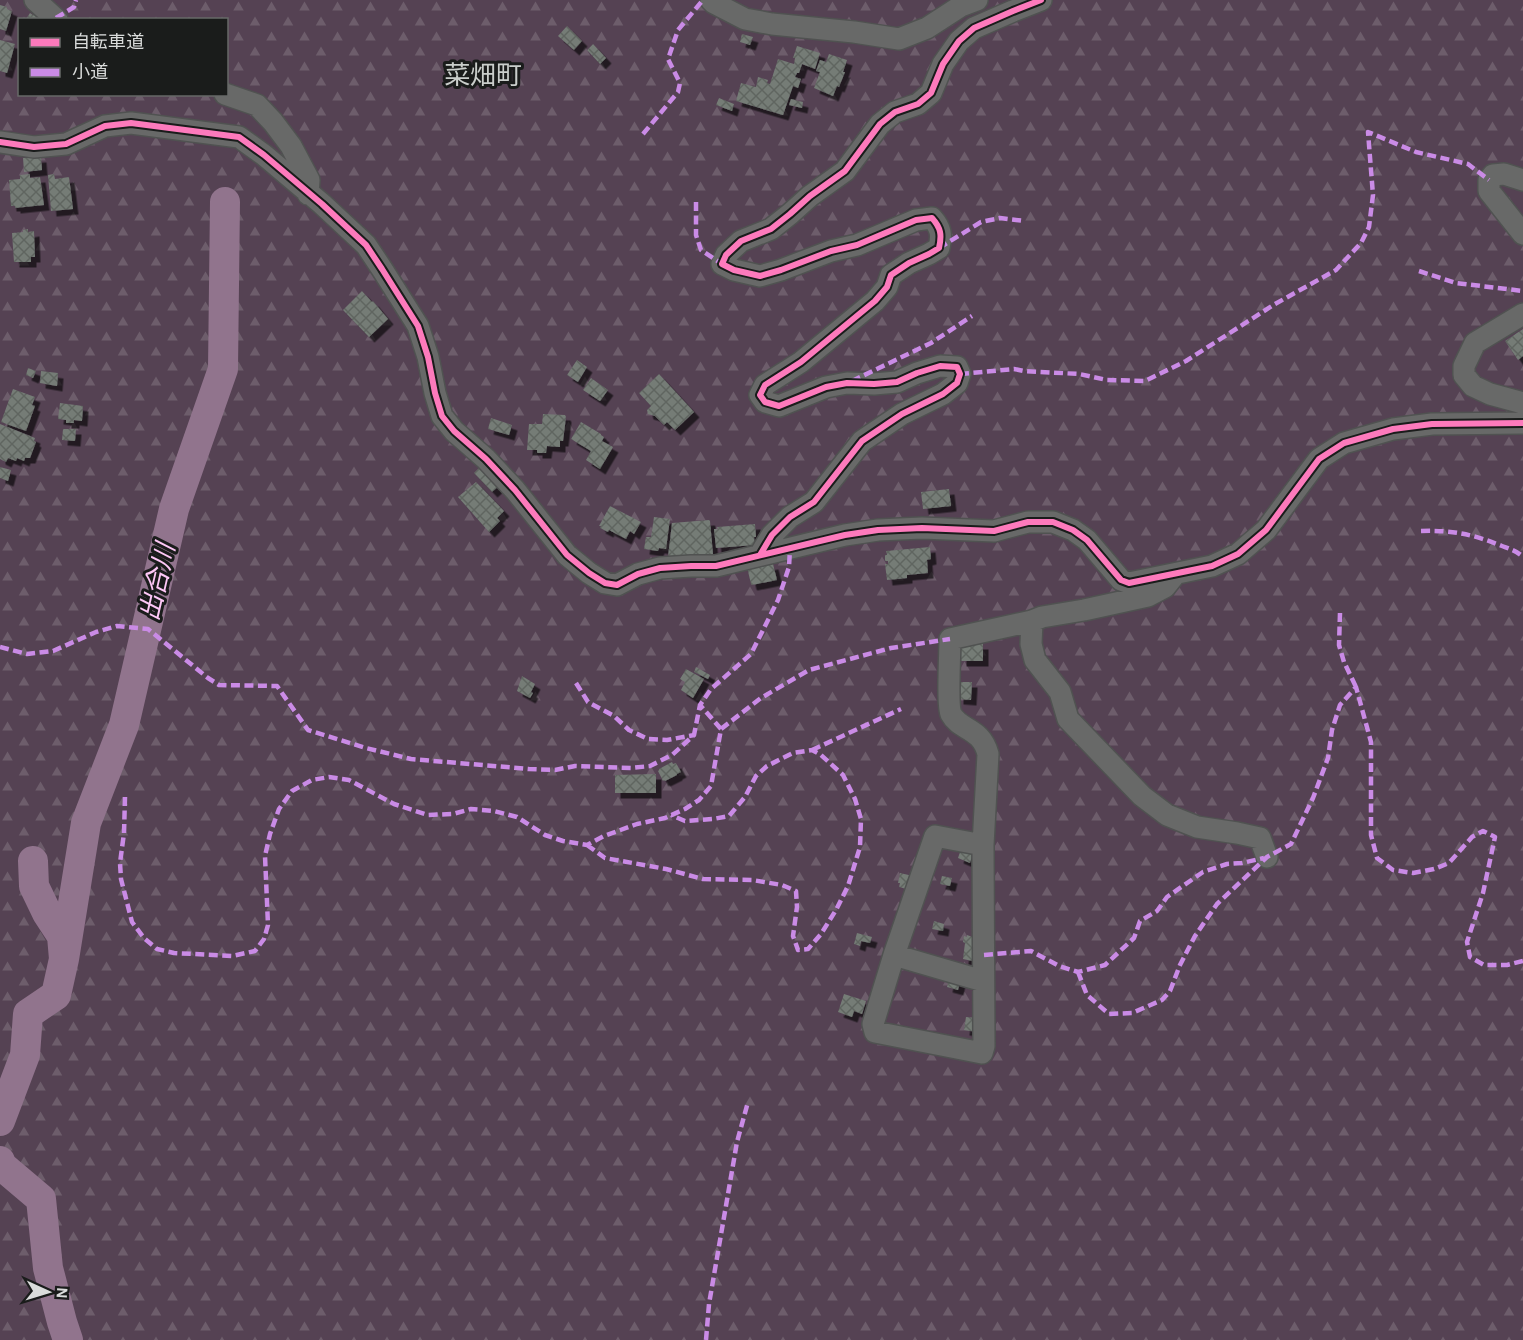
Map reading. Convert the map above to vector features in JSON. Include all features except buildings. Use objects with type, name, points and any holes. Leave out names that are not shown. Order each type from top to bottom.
[{"type":"street","points":[[35,0],[55,18]]},
{"type":"street","points":[[711,0],[745,20],[899,39],[927,28],[961,6],[976,0]]},
{"type":"street","points":[[760,555],[772,535],[790,517],[814,502],[862,441],[902,414],[943,394],[957,382],[960,374],[957,367],[940,366],[897,382],[847,383],[826,387],[779,406],[765,402],[760,395],[765,385],[801,362],[874,301],[887,287],[891,275],[939,248],[942,237],[939,226],[932,218],[916,220],[857,245],[831,251],[760,276],[734,270],[722,264],[726,255],[741,241],[771,229],[810,196],[845,171],[880,124],[895,112],[918,104],[932,93],[944,64],[959,41],[974,28],[1041,0]]},
{"type":"street","points":[[228,95],[257,105],[273,122],[291,146],[309,180],[308,194]]},
{"type":"street","points":[[0,142],[34,147],[66,144],[105,126],[131,123],[239,137],[264,155],[366,245],[418,326],[442,416],[454,432],[486,459],[515,490],[567,555],[604,583],[617,585],[638,574],[660,568],[716,566],[845,535],[878,530],[922,528],[994,531],[1028,522],[1053,522],[1073,530],[1087,540],[1121,580],[1129,583],[1212,566],[1238,554],[1266,530],[1319,459],[1344,443],[1393,429],[1432,423],[1523,423]]},
{"type":"street","points":[[1523,180],[1503,174],[1493,175],[1489,180],[1489,191],[1523,234]]},
{"type":"street","points":[[1523,314],[1475,343],[1464,366],[1464,375],[1473,386],[1490,394],[1523,403]]},
{"type":"street","points":[[983,845],[935,836],[873,1024],[875,1032],[982,1053],[984,1046],[983,845],[988,754],[985,744],[978,736],[950,712],[950,639],[1042,617],[1148,596],[1165,587],[1175,574]]},
{"type":"street","points":[[1032,621],[1031,644],[1035,660],[1060,692],[1068,719],[1142,796],[1167,815],[1197,826],[1260,838],[1267,857]]},
{"type":"street","points":[[894,956],[983,981]]},
{"type":"green space","points":[[0,0],[1523,0],[1523,1340],[0,1340]]},
{"type":"waterway","name":"出合川","points":[[64,959],[86,823],[124,725],[174,509],[223,369],[225,202]]},
{"type":"waterway","name":"出合川","points":[[0,1121],[25,1055],[28,1014],[56,995],[64,959],[62,936],[47,913],[34,886],[33,861]]},
{"type":"waterway","name":"出合川","points":[[0,1161],[2,1166],[41,1199],[48,1268],[68,1340]]},
{"type":"marked path","points":[[56,18],[74,7],[76,0]]},
{"type":"marked path","points":[[643,134],[678,92],[680,83],[668,59],[678,30],[703,0]]},
{"type":"marked path","points":[[960,374],[1014,369],[1079,374],[1107,380],[1145,381],[1186,361],[1275,304],[1336,270],[1361,243],[1369,227],[1373,195],[1368,132],[1416,152],[1468,164],[1489,180]]},
{"type":"marked path","points":[[696,202],[696,235],[701,250],[722,264]]},
{"type":"marked path","points":[[939,248],[981,222],[1000,218],[1025,221]]},
{"type":"marked path","points":[[1419,271],[1456,283],[1523,291]]},
{"type":"marked path","points":[[852,381],[931,343],[972,316]]},
{"type":"marked path","points":[[1421,531],[1443,531],[1472,536],[1511,549],[1523,557]]},
{"type":"marked path","points":[[721,729],[700,705],[711,689],[751,654],[778,600],[789,567],[790,549]]},
{"type":"marked path","points":[[1340,613],[1339,645],[1356,687]]},
{"type":"marked path","points":[[0,647],[27,654],[53,651],[96,632],[117,626],[148,629],[219,685],[277,686],[308,730],[411,759],[529,769],[555,770],[575,766],[631,768],[650,766],[672,755],[694,735],[700,705]]},
{"type":"marked path","points":[[125,797],[120,863],[121,879],[132,922],[144,938],[157,949],[174,953],[232,956],[255,951],[264,939],[268,925],[265,856],[270,834],[279,809],[292,791],[312,780],[329,777],[349,780],[394,804],[428,815],[453,814],[471,809],[494,811],[517,817],[545,835],[587,845],[637,824],[665,818],[699,800],[711,786],[721,729],[761,698],[809,670],[891,648],[950,639]]},
{"type":"marked path","points":[[576,683],[588,702],[614,716],[629,730],[648,739],[667,740],[694,735]]},
{"type":"marked path","points":[[1078,972],[1087,995],[1109,1014],[1132,1013],[1162,1000],[1170,991],[1195,936],[1217,904],[1267,857],[1291,844],[1313,798],[1328,758],[1332,730],[1340,705],[1356,687],[1371,742],[1371,835],[1377,858],[1393,870],[1413,873],[1449,863],[1472,837],[1483,831],[1495,837],[1483,893],[1467,942],[1470,957],[1484,965],[1507,965],[1523,961]]},
{"type":"marked path","points":[[812,750],[901,709]]},
{"type":"marked path","points":[[587,845],[605,858],[666,869],[703,879],[752,880],[782,885],[796,891],[797,907],[793,936],[798,950],[808,949],[821,934],[836,910],[848,886],[860,847],[861,819],[855,799],[843,775],[812,750],[793,753],[767,766],[756,776],[745,797],[729,816],[685,821],[671,815]]},
{"type":"marked path","points":[[984,955],[1031,951],[1059,966],[1078,972],[1105,965],[1134,938],[1140,921],[1157,911],[1167,897],[1203,872],[1227,864],[1264,858]]},
{"type":"marked path","points":[[706,1340],[709,1304],[737,1142],[748,1102]]},
{"type":"cycle path","points":[[760,555],[772,535],[790,517],[814,502],[862,441],[902,414],[943,394],[957,383],[960,374],[957,367],[940,366],[897,382],[847,383],[826,387],[779,406],[765,402],[760,395],[765,385],[801,362],[875,301],[887,287],[891,275],[939,248],[940,232],[932,218],[916,220],[857,245],[831,251],[760,276],[734,270],[722,264],[726,255],[741,241],[771,229],[810,196],[845,171],[880,124],[895,112],[918,104],[931,93],[943,64],[959,41],[974,28],[1041,0]]},
{"type":"cycle path","points":[[0,142],[34,147],[66,144],[105,126],[131,123],[239,137],[264,155],[366,245],[418,326],[442,416],[454,431],[486,459],[515,490],[567,555],[605,583],[617,585],[638,574],[660,568],[716,566],[845,535],[878,530],[922,528],[994,531],[1028,522],[1053,522],[1073,530],[1087,540],[1121,580],[1129,583],[1212,566],[1238,554],[1266,530],[1319,459],[1344,443],[1393,429],[1432,424],[1523,423]]},
{"type":"district","name":"菜畑町","points":[[483,75]]}]
